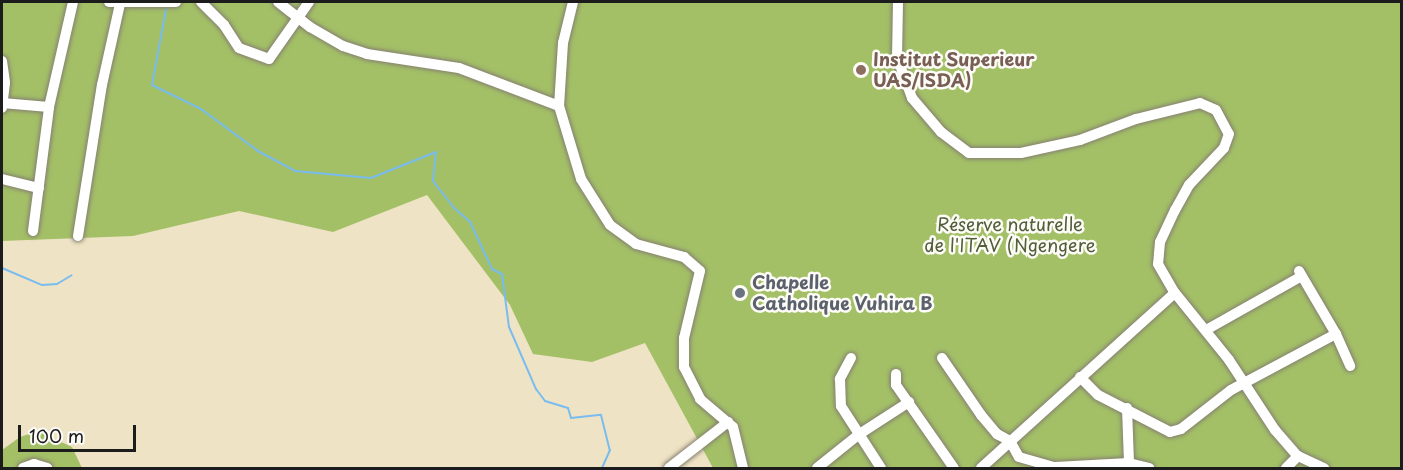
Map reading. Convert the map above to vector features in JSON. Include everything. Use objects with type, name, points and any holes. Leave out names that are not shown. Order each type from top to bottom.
[{"type":"street","points":[[33,231],[49,106],[73,2]]},
{"type":"street","points":[[78,236],[115,3],[176,2]]},
{"type":"street","points":[[201,2],[224,24],[239,48],[269,59],[296,16],[309,2]]},
{"type":"street","points":[[278,2],[323,36],[367,54],[459,68],[559,106]]},
{"type":"street","points":[[573,2],[559,73],[559,106],[581,179],[610,225],[636,243],[684,257],[700,271],[684,338],[684,367],[700,399],[733,427],[743,468]]},
{"type":"street","points":[[898,2],[897,57],[912,98],[941,132],[969,153],[1021,153],[1080,140],[1136,118],[1200,103],[1216,110],[1229,135],[1224,148],[1189,185],[1160,242],[1158,264],[1175,293],[1206,330],[1266,419],[1298,456],[1324,468]]},
{"type":"street","points":[[2,61],[5,83],[2,105],[49,106]]},
{"type":"street","points":[[2,178],[39,188]]},
{"type":"street","points":[[1206,330],[1300,274],[1336,334],[1350,366]]},
{"type":"street","points":[[981,468],[1175,293]]},
{"type":"street","points":[[1080,377],[1098,395],[1170,432],[1181,429],[1218,397],[1336,334]]},
{"type":"street","points":[[851,358],[838,390],[841,406],[881,468]]},
{"type":"street","points":[[942,358],[981,415],[997,434],[1010,441],[1019,457],[1040,465],[1129,463],[1149,468]]},
{"type":"street","points":[[896,374],[896,385],[954,468]]},
{"type":"street","points":[[817,468],[858,435],[909,402]]},
{"type":"street","points":[[1127,408],[1129,463]]},
{"type":"street","points":[[669,468],[728,422]]},
{"type":"street","points":[[1286,468],[1298,456]]},
{"type":"street","points":[[22,468],[34,464],[47,468]]},
{"type":"green space","name":"Réserve naturelle de l'ITAV (Ngengere","points":[[2,2],[1401,2],[1401,468],[713,468],[645,343],[592,362],[533,354],[510,305],[427,195],[333,232],[239,211],[133,236],[2,241]]},
{"type":"green space","points":[[38,431],[72,447],[82,468],[2,468],[2,450],[20,437]]},
{"type":"waterway","points":[[167,4],[152,85],[201,109],[258,151],[295,171],[371,178],[436,152]]},
{"type":"waterway","points":[[436,152],[433,181],[453,207],[470,222],[492,269],[502,274],[509,327],[536,389],[545,401],[568,408],[571,418],[601,415],[610,450],[602,468]]},
{"type":"waterway","points":[[2,268],[42,285],[57,284],[72,275]]},
{"type":"place","name":"Institut Superieur UAS/ISDA)","points":[[861,70]]},
{"type":"place","name":"Chapelle Catholique Vuhira B","points":[[740,293]]}]
